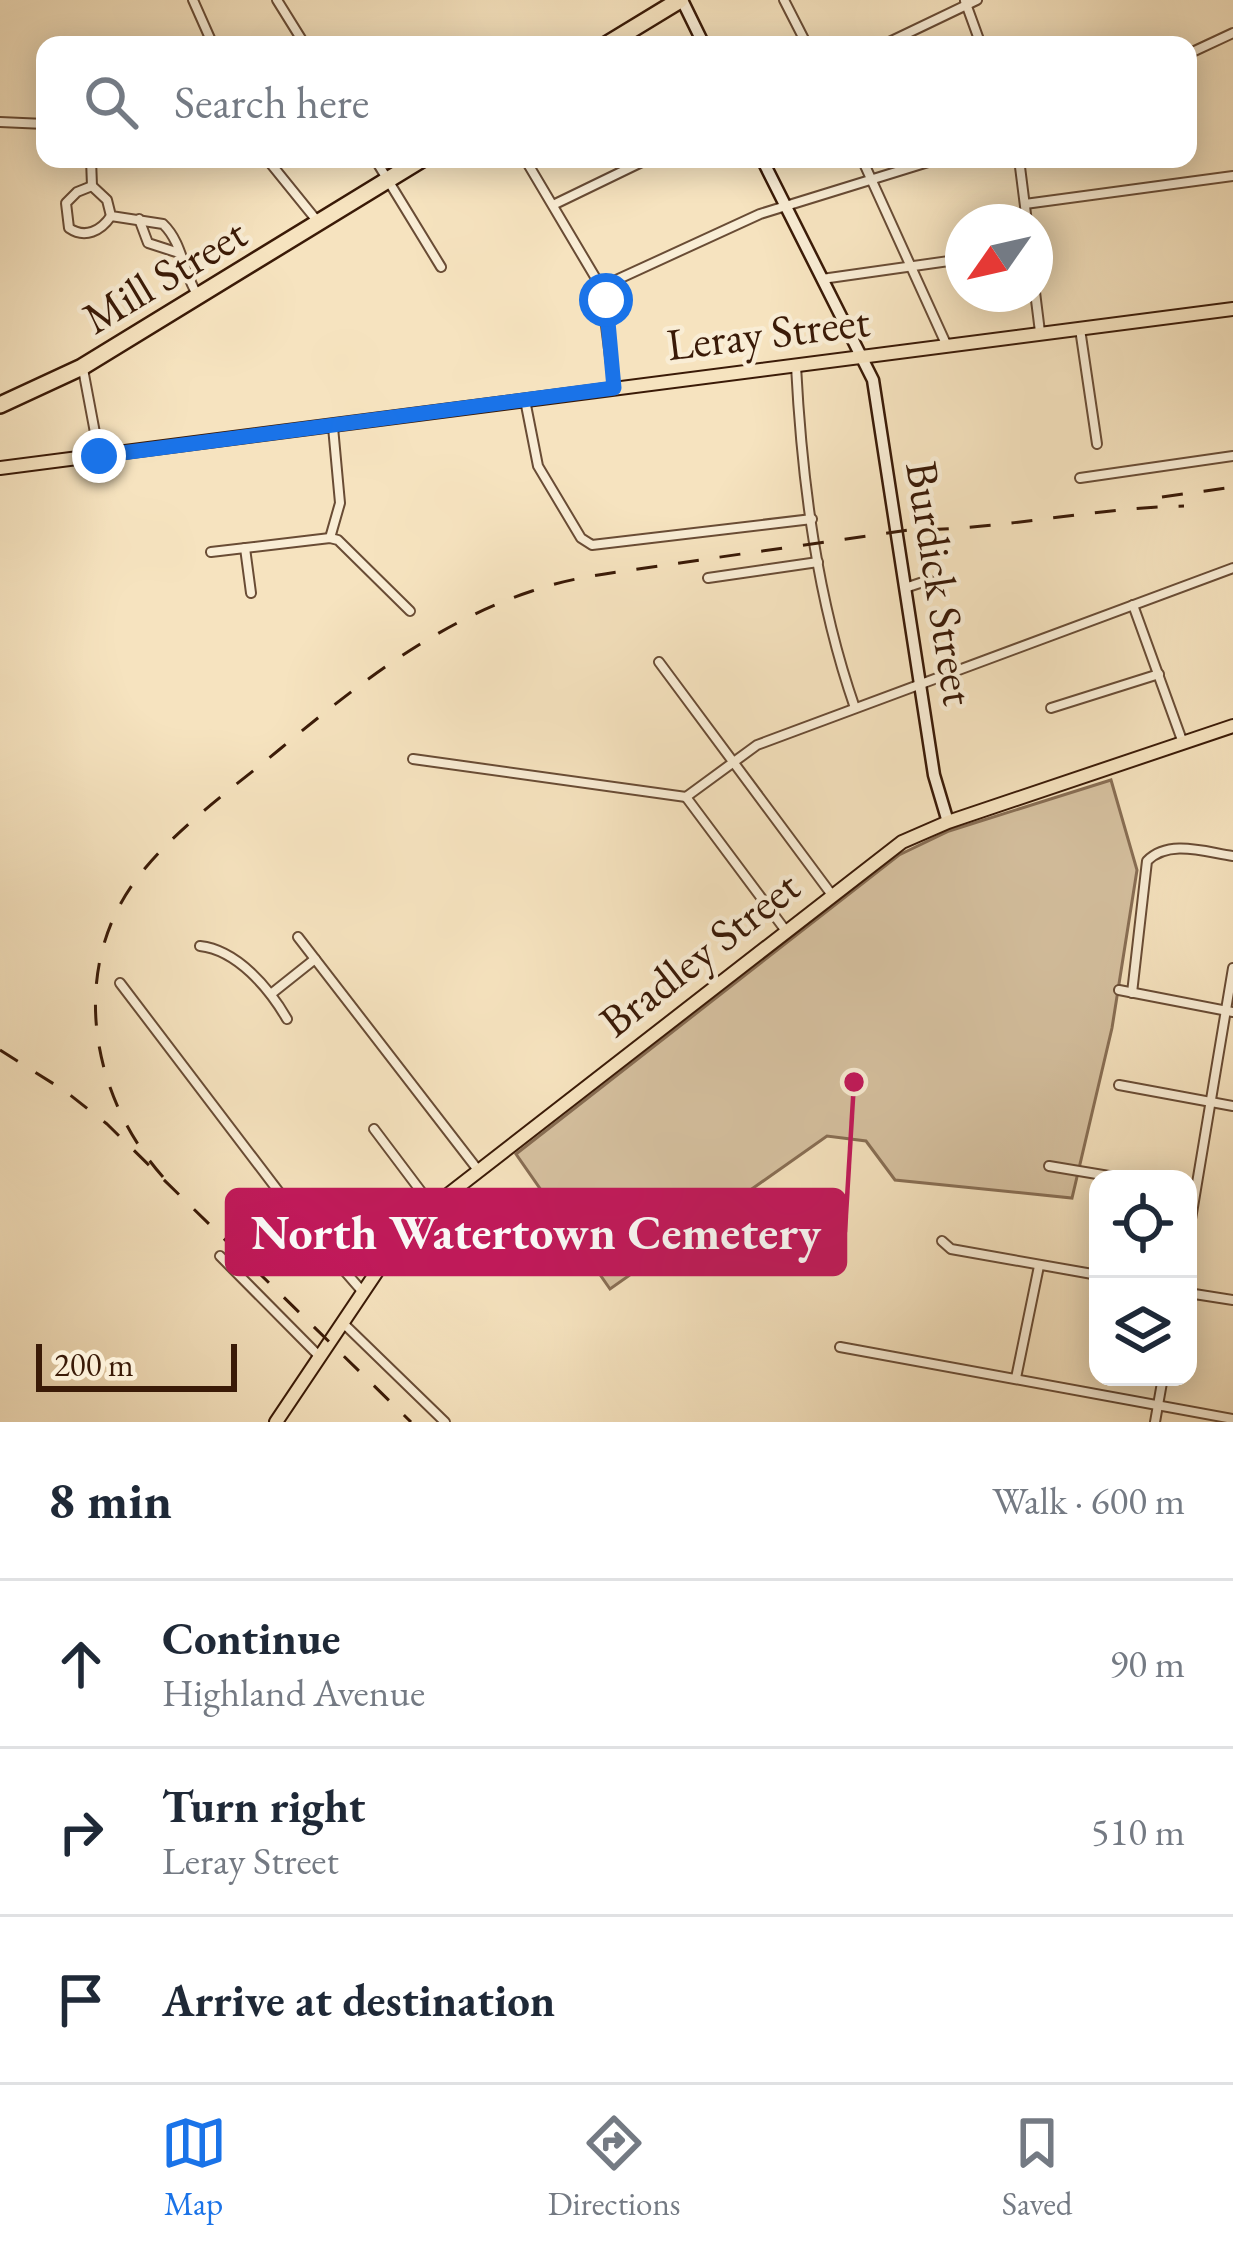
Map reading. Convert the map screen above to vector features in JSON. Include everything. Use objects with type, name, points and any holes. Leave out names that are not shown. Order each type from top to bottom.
[{"type":"highway","points":[[621,36],[681,0]]},
{"type":"highway","name":"Mill Street","points":[[0,405],[82,367],[407,168]]},
{"type":"main road","name":"Leray Street","points":[[0,468],[1233,310]]},
{"type":"main road","name":"Bradley Street","points":[[276,1422],[401,1237],[432,1206],[902,842],[948,822],[1233,726]]},
{"type":"street","points":[[193,0],[209,36]]},
{"type":"street","points":[[277,0],[299,36]]},
{"type":"street","points":[[681,0],[699,36]]},
{"type":"street","points":[[784,0],[802,36]]},
{"type":"street","points":[[900,36],[976,0]]},
{"type":"street","points":[[965,2],[978,36]]},
{"type":"street","points":[[1197,50],[1233,33]]},
{"type":"street","points":[[0,122],[36,124]]},
{"type":"street","points":[[91,168],[92,186],[107,200],[111,217]]},
{"type":"street","points":[[274,168],[318,223]]},
{"type":"street","points":[[381,168],[441,267]]},
{"type":"street","points":[[530,168],[606,300],[614,388]]},
{"type":"street","points":[[553,205],[629,168]]},
{"type":"street","name":"Burdick Street","points":[[766,168],[874,380],[934,775],[948,822]]},
{"type":"street","points":[[866,168],[947,346]]},
{"type":"street","points":[[601,287],[734,224],[908,168]]},
{"type":"street","points":[[1019,168],[1025,204],[1233,176]]},
{"type":"street","points":[[92,186],[66,203],[69,228],[76,233],[95,231],[111,217],[163,224],[177,242],[187,280],[198,296]]},
{"type":"street","points":[[139,219],[148,243],[179,253]]},
{"type":"street","points":[[822,279],[945,261]]},
{"type":"street","points":[[1037,312],[1040,334]]},
{"type":"street","points":[[1080,329],[1097,444]]},
{"type":"street","points":[[796,365],[818,562],[832,641],[855,708]]},
{"type":"street","points":[[82,367],[99,456]]},
{"type":"street","points":[[525,400],[538,466],[581,538],[592,545],[812,519]]},
{"type":"street","points":[[330,538],[340,502],[332,425]]},
{"type":"street","points":[[1080,478],[1233,456]]},
{"type":"street","points":[[211,552],[338,540],[410,611]]},
{"type":"street","points":[[245,548],[250,593]]},
{"type":"street","points":[[708,578],[818,562]]},
{"type":"street","points":[[686,797],[757,745],[1233,568]]},
{"type":"street","points":[[905,587],[929,580]]},
{"type":"street","points":[[1133,605],[1183,743]]},
{"type":"street","points":[[658,662],[832,895]]},
{"type":"street","points":[[1052,708],[1159,674]]},
{"type":"street","points":[[413,759],[686,797],[786,931]]},
{"type":"street","points":[[1132,993],[1147,861],[1152,854],[1171,849],[1233,856]]},
{"type":"street","points":[[298,938],[478,1170]]},
{"type":"street","points":[[200,946],[226,952],[271,994],[287,1019]]},
{"type":"street","points":[[271,994],[315,959]]},
{"type":"street","points":[[1197,1170],[1230,1012],[1233,968]]},
{"type":"street","points":[[120,983],[301,1221],[363,1292]]},
{"type":"street","points":[[1119,990],[1230,1012]]},
{"type":"street","points":[[1118,1085],[1233,1106]]},
{"type":"street","points":[[374,1129],[432,1206]]},
{"type":"street","points":[[1049,1166],[1089,1173]]},
{"type":"street","points":[[942,1241],[951,1249],[1089,1274]]},
{"type":"street","points":[[220,1256],[320,1357]]},
{"type":"street","points":[[1016,1378],[1040,1266]]},
{"type":"street","points":[[1197,1294],[1233,1300]]},
{"type":"street","points":[[343,1323],[445,1422]]},
{"type":"street","points":[[840,1347],[1233,1419]]},
{"type":"street","points":[[1155,1422],[1161,1386]]},
{"type":"shaded area","points":[[1111,780],[1137,870],[1112,1028],[1072,1198],[895,1180],[866,1141],[827,1136],[610,1289],[516,1154],[899,855],[949,831]]},
{"type":"railway","points":[[1162,497],[1233,487]]},
{"type":"railway","points":[[163,1177],[118,1108],[97,1030],[102,951],[116,913],[138,877],[187,825],[398,658],[496,604],[581,578],[908,530],[1184,506]]},
{"type":"railway","points":[[0,1050],[107,1124],[411,1422]]},
{"type":"place","name":"North Watertown Cemetery","points":[[854,1082]]},
{"type":"route","points":[[99,456],[614,388],[606,300]]}]
